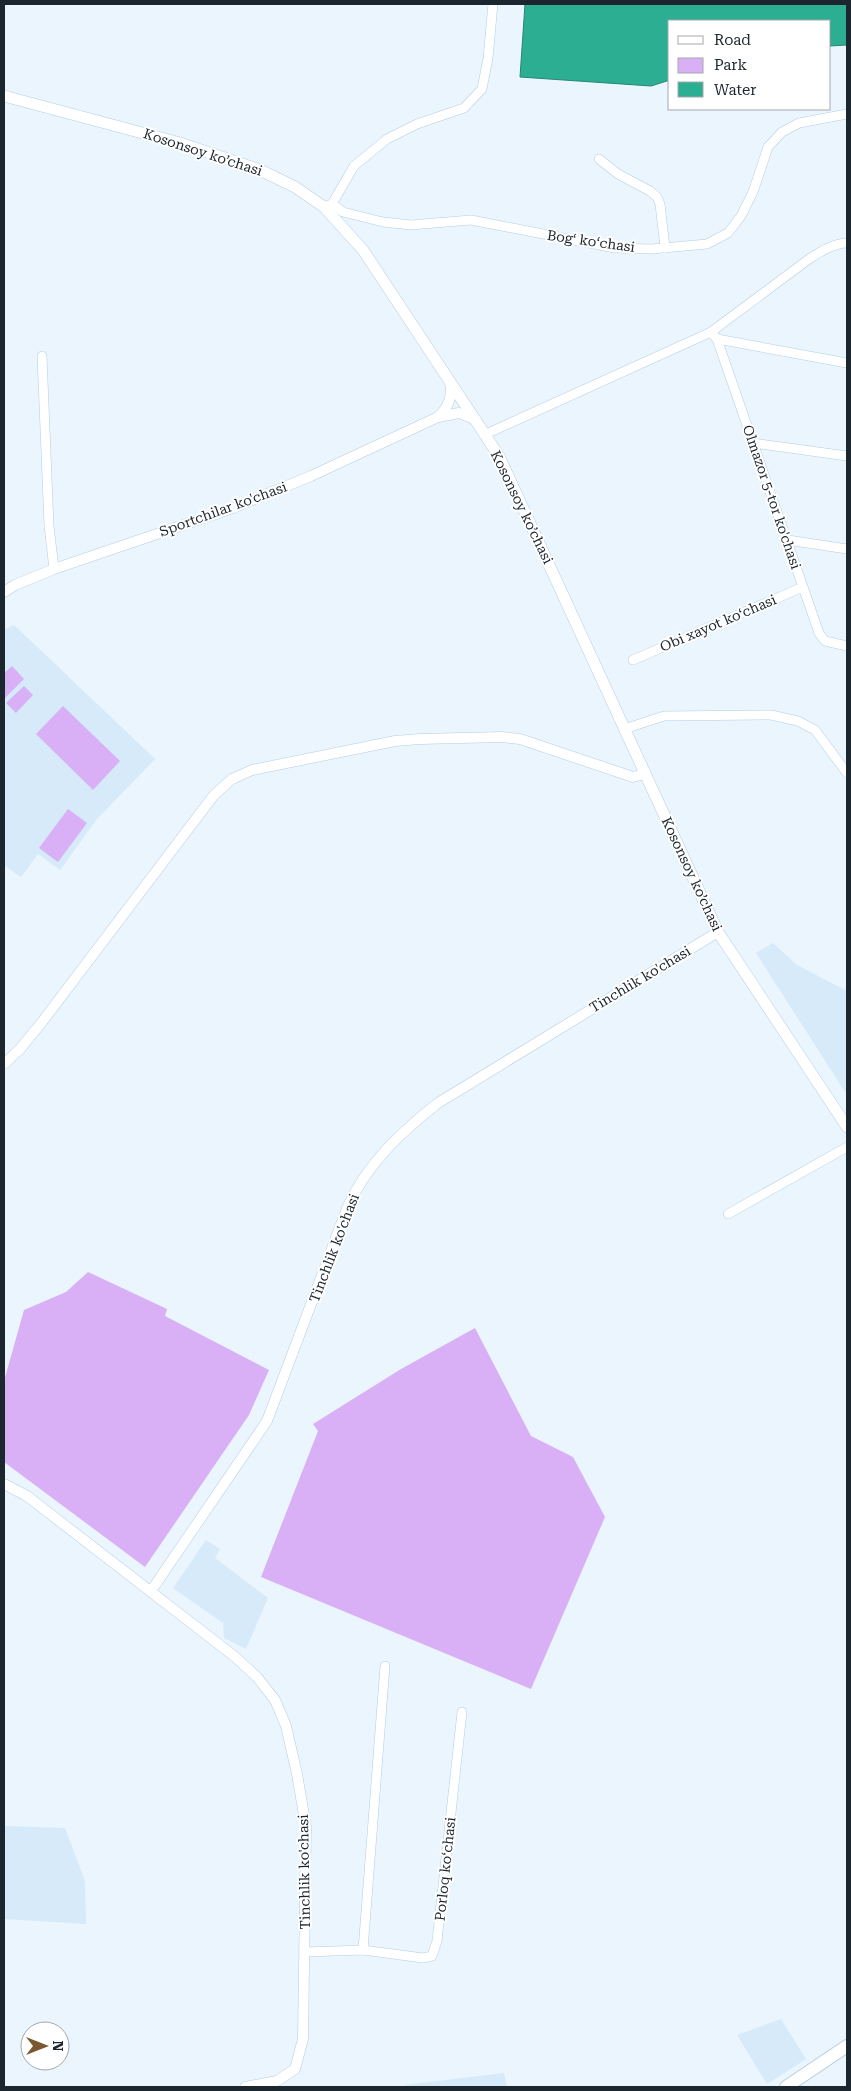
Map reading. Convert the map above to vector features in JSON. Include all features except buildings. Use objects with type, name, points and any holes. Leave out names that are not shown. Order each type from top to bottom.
[{"type":"main road","name":"Kosonsoy ko’chasi","points":[[4,96],[236,160],[285,181],[328,205],[375,266],[486,434],[508,473],[718,932],[847,1127]]},
{"type":"main road","points":[[786,2087],[847,2046]]},
{"type":"street","points":[[328,205],[354,166],[387,139],[417,124],[464,108],[482,89],[488,58],[493,4]]},
{"type":"street","name":"Bogʻ koʻchasi","points":[[328,205],[343,212],[396,224],[471,220],[607,247],[665,248],[708,244],[728,233],[741,216],[753,192],[768,147],[782,132],[799,123],[847,114]]},
{"type":"street","points":[[599,159],[618,174],[657,197],[660,204],[665,248]]},
{"type":"street","points":[[486,434],[714,335],[809,259],[833,246],[847,243]]},
{"type":"street","points":[[714,335],[847,363]]},
{"type":"street","name":"Olmazor 5-tor ko'chasi","points":[[714,335],[788,540],[819,633],[825,641],[847,646]]},
{"type":"street","points":[[42,356],[49,526],[54,569]]},
{"type":"street","points":[[438,417],[446,408],[450,399],[450,379]]},
{"type":"street","points":[[438,417],[459,414],[476,420]]},
{"type":"street","name":"Sportchilar ko'chasi","points":[[4,592],[15,585],[54,569],[233,508],[311,476],[438,417]]},
{"type":"street","points":[[753,443],[847,456]]},
{"type":"street","points":[[788,540],[847,549]]},
{"type":"street","name":"Obi xayot koʻchasi","points":[[633,660],[803,587]]},
{"type":"street","points":[[624,729],[664,716],[771,715],[798,721],[815,730],[847,773]]},
{"type":"street","points":[[4,1064],[20,1050],[42,1022],[214,795],[232,779],[242,774],[295,760],[395,741],[502,737],[520,739],[633,777],[645,774]]},
{"type":"street","name":"Tinchlik ko'chasi","points":[[151,1591],[266,1421],[348,1206],[372,1164],[403,1132],[438,1103],[718,932]]},
{"type":"street","points":[[728,1214],[847,1147]]},
{"type":"street","name":"Tinchlik ko'chasi","points":[[4,1484],[27,1496],[151,1591],[251,1672],[271,1694],[282,1713],[292,1750],[306,1827],[303,2039],[295,2069],[277,2080],[245,2087]]},
{"type":"street","points":[[363,1950],[385,1666]]},
{"type":"street","name":"Porloq koʻchasi","points":[[305,1952],[363,1950],[423,1958],[432,1956],[437,1941],[462,1712]]},
{"type":"shaded area","points":[[14,625],[155,759],[97,819],[60,870],[38,854],[21,877],[4,865],[4,630]]},
{"type":"shaded area","points":[[773,943],[797,965],[847,991],[847,1095],[756,953]]},
{"type":"shaded area","points":[[206,1540],[220,1549],[215,1558],[268,1598],[246,1649],[224,1638],[223,1623],[173,1588]]},
{"type":"shaded area","points":[[4,1826],[65,1828],[85,1881],[86,1924],[4,1919]]},
{"type":"shaded area","points":[[781,2019],[806,2059],[767,2084],[737,2035]]},
{"type":"shaded area","points":[[504,2073],[507,2087],[405,2087],[405,2085]]},
{"type":"green space","points":[[12,666],[24,679],[4,699],[4,673]]},
{"type":"green space","points":[[24,686],[33,695],[16,713],[6,703]]},
{"type":"green space","points":[[63,706],[120,761],[93,790],[36,734]]},
{"type":"green space","points":[[68,809],[87,823],[58,862],[39,848]]},
{"type":"green space","points":[[88,1272],[167,1309],[165,1316],[269,1370],[249,1415],[145,1567],[4,1462],[4,1381],[24,1310],[66,1292]]},
{"type":"green space","points":[[475,1328],[531,1436],[573,1457],[605,1517],[531,1689],[261,1577],[318,1431],[313,1424],[401,1369]]},
{"type":"water","points":[[525,4],[847,4],[847,45],[831,46],[831,20],[668,20],[668,81],[651,86],[520,77]]}]
